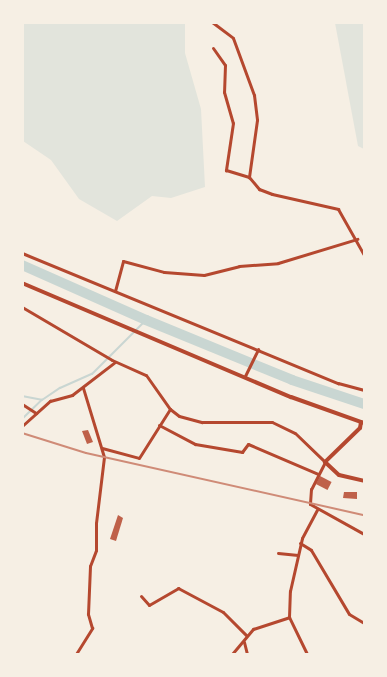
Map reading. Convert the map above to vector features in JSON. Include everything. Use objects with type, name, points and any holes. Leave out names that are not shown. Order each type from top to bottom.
[{"type":"street","points":[[212,22],[233,38],[254,95],[257,120],[249,177]]},
{"type":"street","points":[[213,48],[225,65],[224,92],[233,123],[224,166],[226,170],[249,177],[259,189],[272,194],[338,209],[357,239],[364,256]]},
{"type":"street","points":[[115,291],[122,261],[164,272],[204,275],[239,266],[278,263],[357,239]]},
{"type":"street","points":[[22,253],[338,382],[364,390]]},
{"type":"street","points":[[22,282],[246,375],[340,417],[363,423],[325,462],[308,498],[310,504],[317,510],[364,534]]},
{"type":"street","points":[[22,307],[103,355],[146,375],[170,409],[191,421],[272,422],[295,432],[339,474],[364,481]]},
{"type":"street","points":[[246,375],[258,349]]},
{"type":"street","points":[[22,426],[35,412],[50,401],[72,395],[114,361]]},
{"type":"street","points":[[76,654],[92,628],[88,614],[90,566],[96,550],[102,448],[83,388]]},
{"type":"street","points":[[22,404],[35,412]]},
{"type":"street","points":[[102,448],[138,458],[170,409]]},
{"type":"street","points":[[159,425],[195,444],[242,452],[248,444],[318,474]]},
{"type":"street","points":[[307,654],[289,617],[300,544],[317,510]]},
{"type":"street","points":[[300,544],[311,550],[349,614],[364,623]]},
{"type":"street","points":[[278,553],[290,557],[298,555]]},
{"type":"street","points":[[141,596],[149,605],[178,588],[223,612],[246,635]]},
{"type":"street","points":[[232,654],[244,642],[246,635],[257,627],[289,617]]},
{"type":"street","points":[[244,642],[247,654]]},
{"type":"shaded area","points":[[22,23],[185,23],[185,53],[201,109],[205,187],[171,198],[152,196],[117,221],[79,199],[51,160],[23,141]]},
{"type":"shaded area","points":[[335,23],[364,23],[364,149],[358,146]]},
{"type":"building","points":[[88,430],[93,442],[87,444],[82,431]]},
{"type":"building","points":[[320,476],[332,482],[327,490],[316,484]]},
{"type":"building","points":[[344,492],[357,492],[357,499],[343,498]]},
{"type":"building","points":[[118,515],[123,518],[116,541],[110,539]]},
{"type":"waterway","points":[[22,265],[146,320],[292,380],[364,404]]},
{"type":"waterway","points":[[22,419],[42,400],[60,388],[92,374],[146,320]]},
{"type":"waterway","points":[[22,396],[42,400]]},
{"type":"railway","points":[[22,433],[86,453],[364,515]]}]
